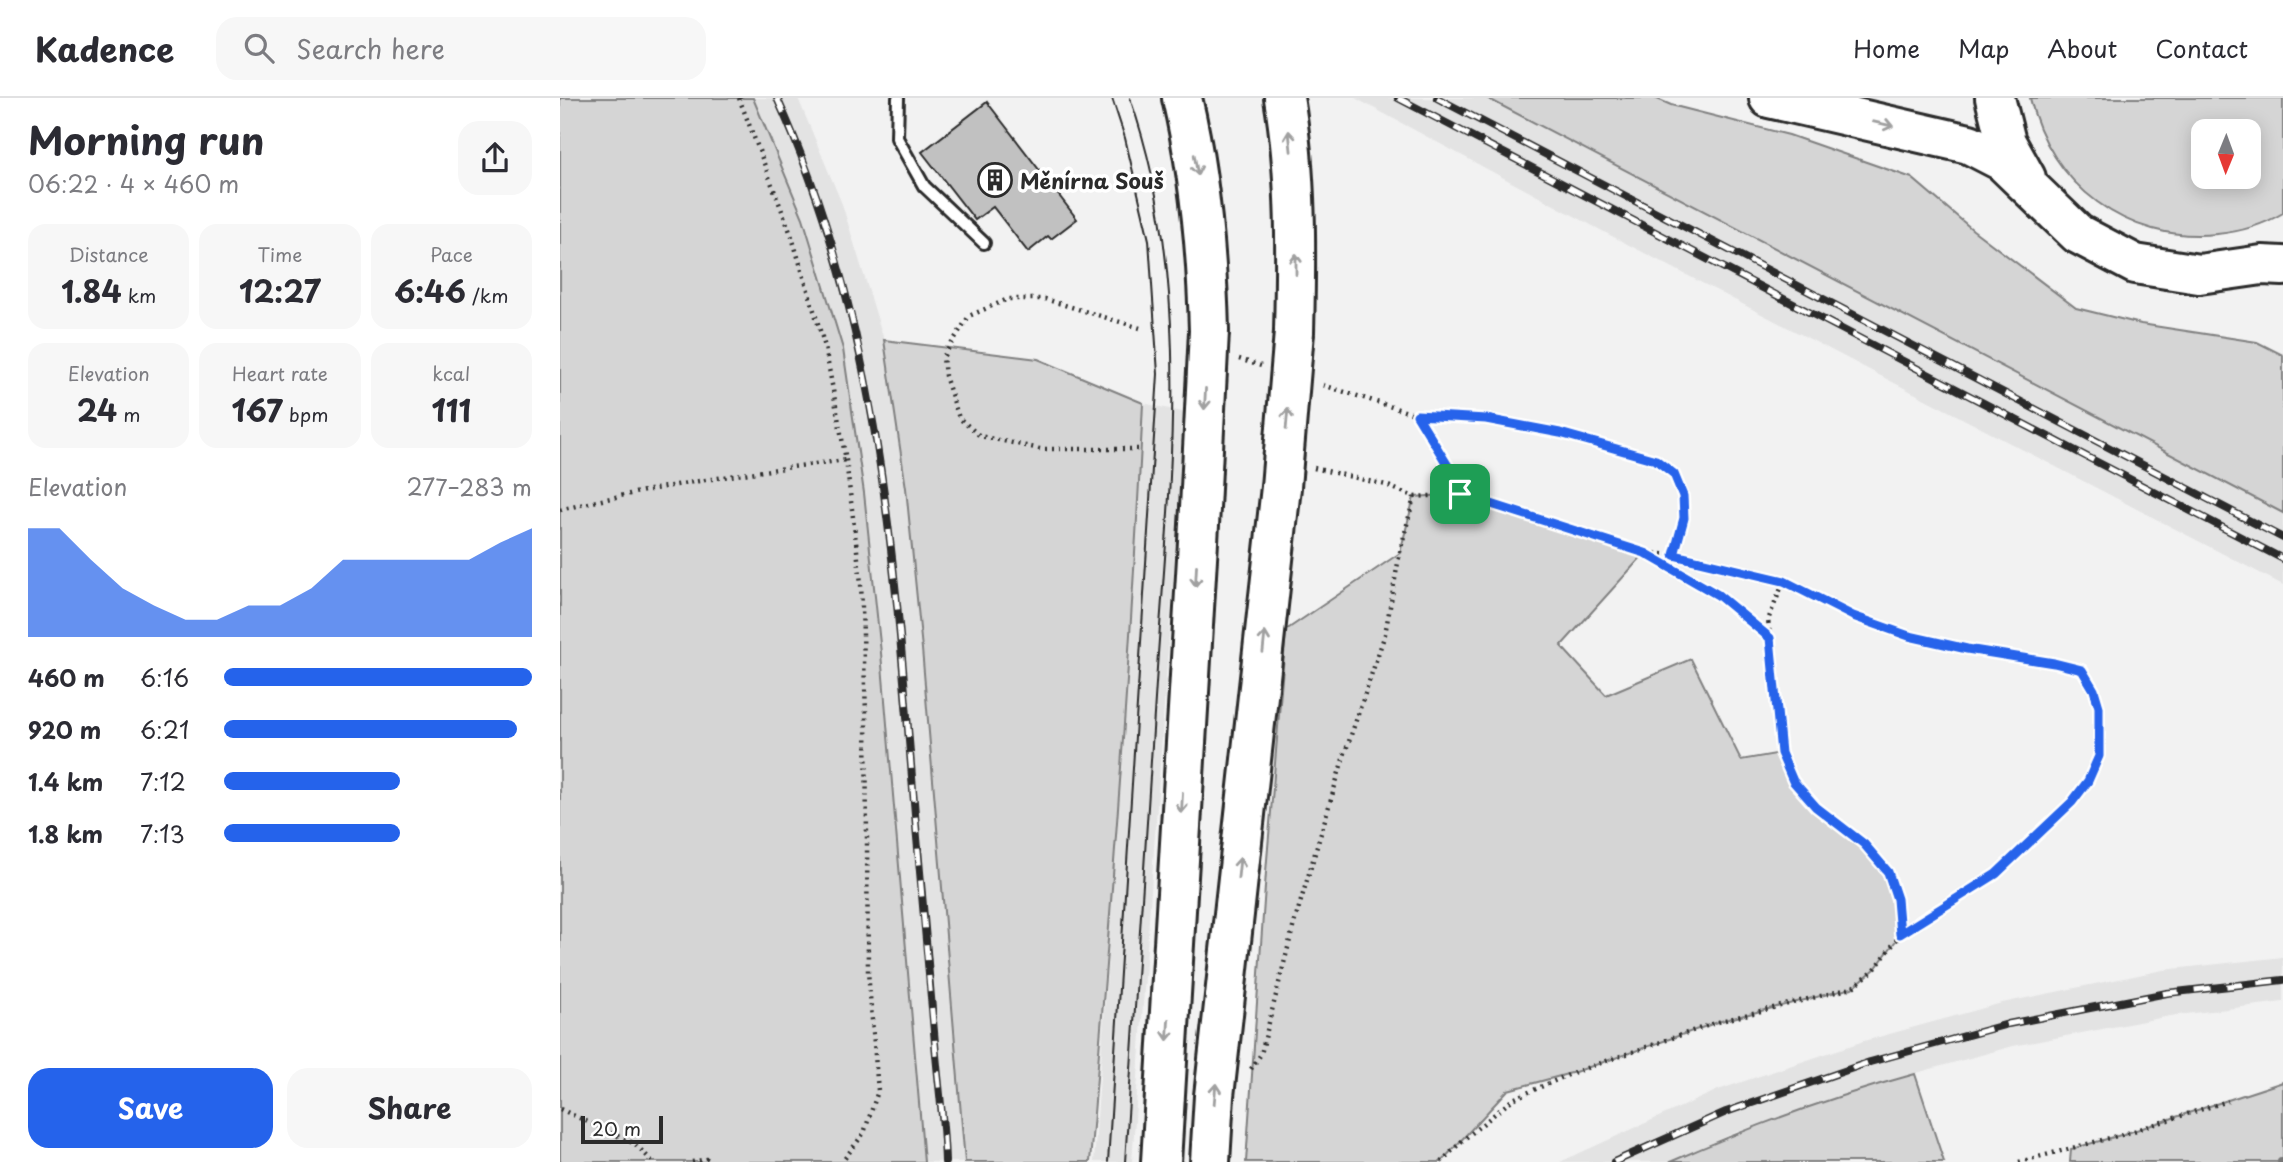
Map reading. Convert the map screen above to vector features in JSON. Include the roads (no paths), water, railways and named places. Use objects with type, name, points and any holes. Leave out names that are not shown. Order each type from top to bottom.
[{"type":"highway","points":[[1161,1162],[1209,331],[1203,215],[1194,151],[1182,98]]},
{"type":"highway","points":[[1210,1162],[1214,1096],[1292,476],[1296,270],[1293,184],[1284,98]]},
{"type":"highway","points":[[1769,98],[1969,144],[2002,161],[2078,234],[2135,264],[2199,274],[2276,262]]},
{"type":"highway","points":[[1995,98],[2006,142],[2032,189]]},
{"type":"lane","points":[[898,98],[897,138],[924,186],[984,243]]},
{"type":"tram line","points":[[1108,1162],[1158,374],[1149,240],[1125,138],[1112,98]]},
{"type":"tram line","points":[[1125,1162],[1167,525],[1172,380],[1170,308],[1163,237],[1150,167],[1130,98]]},
{"type":"railway","points":[[777,98],[813,186],[840,274],[862,364],[878,455],[900,639],[945,1162]]},
{"type":"railway","points":[[1398,98],[2283,559]]},
{"type":"railway","points":[[1437,98],[2283,538]]},
{"type":"railway","points":[[1614,1162],[1726,1112],[1870,1062],[2008,1024],[2167,993],[2283,980]]},
{"type":"place","name":"Měnírna Souš","points":[[995,180]]}]
